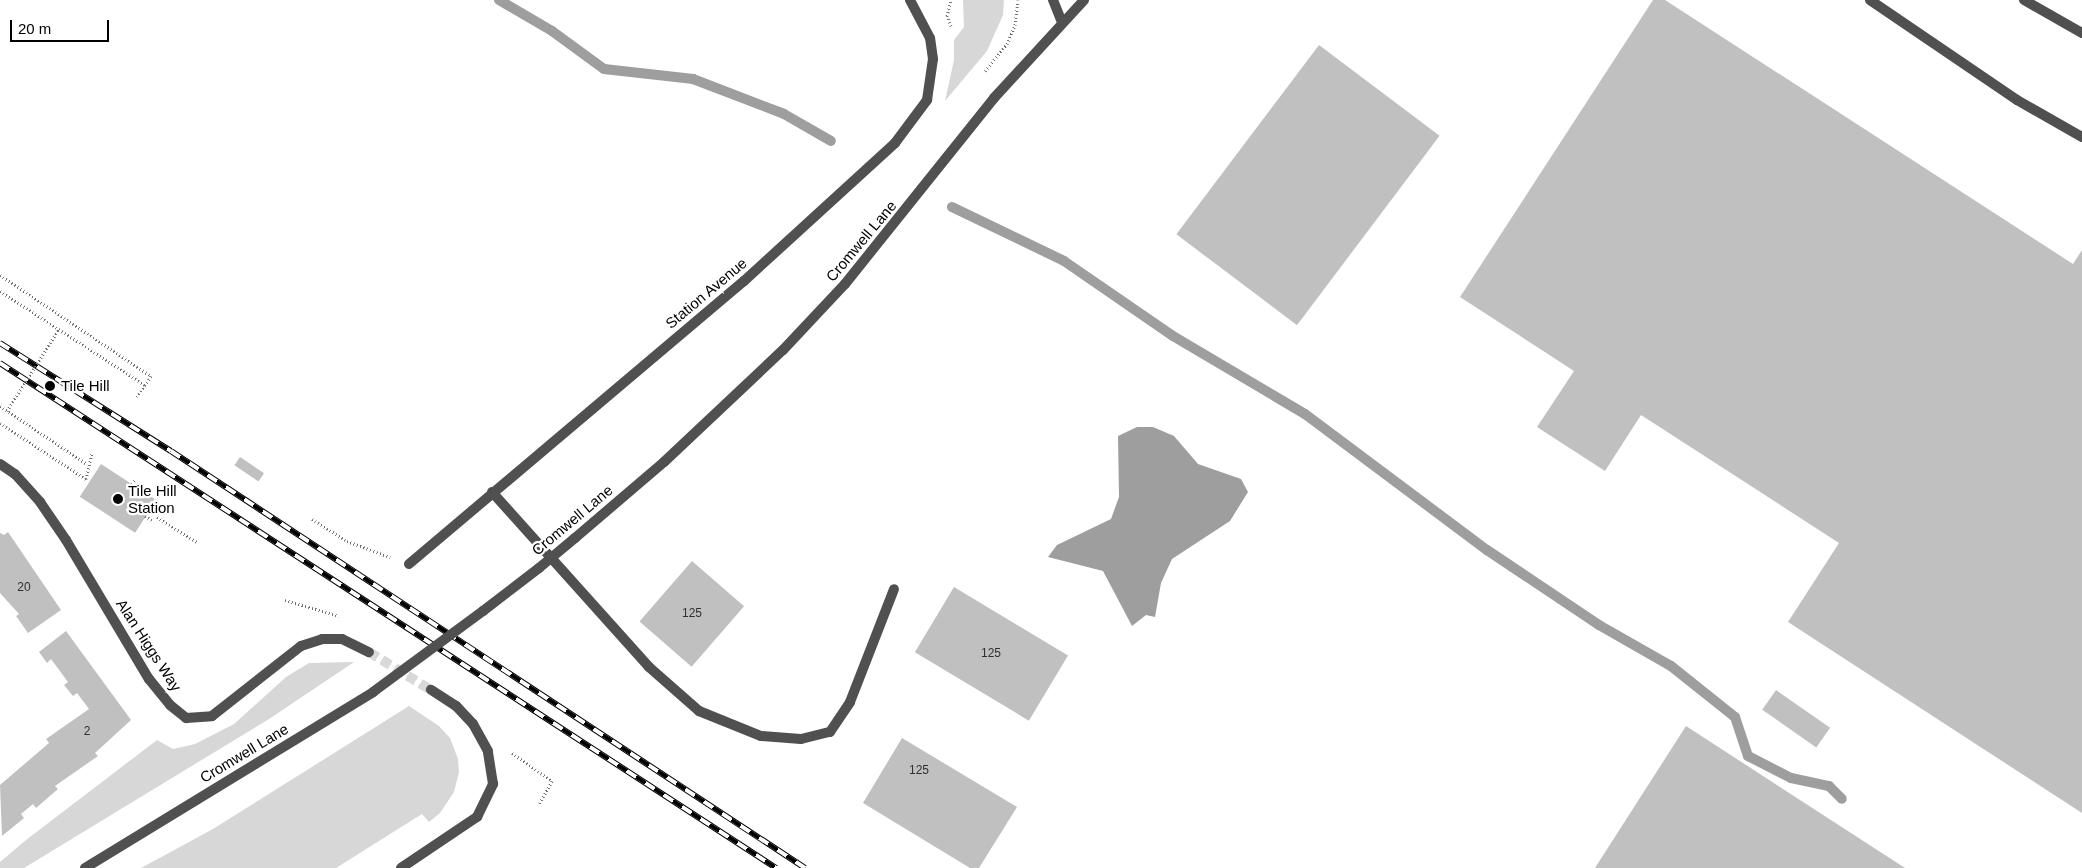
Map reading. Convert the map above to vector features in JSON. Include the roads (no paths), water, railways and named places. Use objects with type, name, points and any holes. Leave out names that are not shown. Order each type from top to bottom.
[{"type":"street","name":"Station Avenue","points":[[409,564],[744,281],[894,143],[927,100],[934,59],[930,38],[910,0]]},
{"type":"street","points":[[1053,0],[1062,22],[1084,0]]},
{"type":"street","points":[[1870,0],[2017,100],[2082,137]]},
{"type":"street","points":[[2024,0],[2082,33]]},
{"type":"street","name":"Cromwell Lane","points":[[85,868],[373,692],[539,568],[677,450],[783,350],[898,221],[994,98],[1062,22]]},
{"type":"street","name":"Alan Higgs Way","points":[[0,464],[15,474],[40,502],[66,540],[150,679],[170,705],[186,718],[212,716],[301,646],[322,639],[342,639],[369,652]]},
{"type":"street","points":[[492,492],[649,667],[699,711],[760,736],[801,739],[830,732],[850,702],[894,589]]},
{"type":"street","points":[[401,868],[477,817],[493,784],[488,751],[473,724],[456,706],[431,690]]},
{"type":"waterway","points":[[499,0],[552,31],[604,69],[693,79],[784,114],[831,141]]},
{"type":"waterway","points":[[952,207],[1064,261],[1173,336],[1305,414],[1487,550],[1599,625],[1671,666],[1735,717],[1748,756],[1791,778],[1829,786],[1842,799]]},
{"type":"tunnel","points":[[369,652],[431,690]]},
{"type":"railway","points":[[0,343],[171,451],[805,868]]},
{"type":"railway","points":[[0,363],[776,868]]},
{"type":"place","name":"Tile Hill","points":[[50,386]]},
{"type":"place","name":"Tile Hill Station","points":[[118,499]]}]
